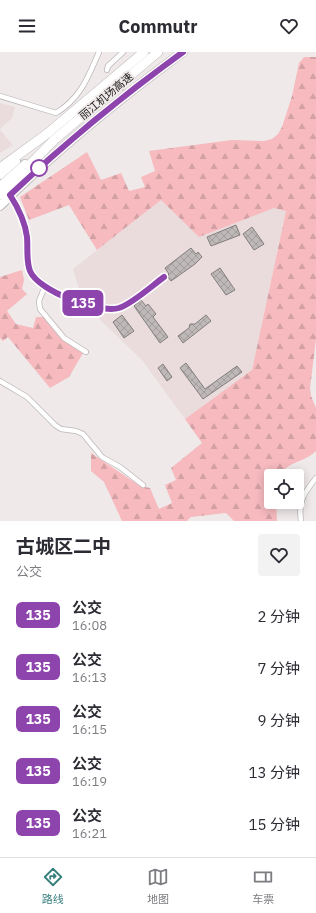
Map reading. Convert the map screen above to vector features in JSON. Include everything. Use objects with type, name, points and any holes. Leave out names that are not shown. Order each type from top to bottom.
[{"type":"highway","name":"丽江机场高速","points":[[51,136],[144,52]]},
{"type":"highway","name":"丽江机场高速","points":[[51,136],[158,52]]},
{"type":"highway","points":[[0,206],[54,154],[126,92],[183,52]]},
{"type":"highway","points":[[0,168],[51,136]]},
{"type":"highway","points":[[0,174],[51,136]]},
{"type":"highway","points":[[0,186],[51,136]]},
{"type":"highway","points":[[0,195],[51,136]]},
{"type":"street","points":[[0,96],[56,113],[71,102],[81,90],[99,52]]},
{"type":"street","points":[[107,70],[108,66],[123,52]]},
{"type":"street","points":[[10,195],[20,209],[24,221],[30,270],[37,281],[60,295],[94,307]]},
{"type":"street","points":[[45,286],[39,303],[41,310],[64,338],[86,352]]},
{"type":"street","points":[[0,381],[27,397],[55,425],[62,429],[76,431],[82,434],[102,457],[120,467],[143,485]]},
{"type":"street","points":[[301,521],[300,510],[302,497],[316,478]]},
{"type":"lane","points":[[94,307],[108,309],[121,307],[164,277]]},
{"type":"shaded area","points":[[0,103],[15,107],[12,118],[0,129]]},
{"type":"shaded area","points":[[0,130],[13,145],[0,153]]},
{"type":"shaded area","points":[[161,200],[199,237],[274,208],[286,210],[252,370],[185,419],[142,360],[91,311],[97,303],[82,298],[73,269]]},
{"type":"green space","points":[[304,57],[316,57],[316,339],[310,388],[311,396],[316,408],[316,451],[286,469],[264,469],[264,509],[276,509],[277,521],[234,521],[226,513],[191,517],[187,521],[122,521],[104,482],[91,471],[91,453],[140,486],[150,488],[159,509],[172,503],[165,485],[176,480],[171,468],[202,443],[185,419],[252,370],[286,211],[274,208],[199,237],[161,200],[97,250],[69,205],[29,220],[20,197],[87,152],[101,180],[121,173],[129,191],[145,187],[141,177],[155,171],[149,151],[232,140],[264,141],[272,139],[278,134],[282,127],[292,96],[299,63]]},
{"type":"green space","points":[[22,270],[24,280],[22,289],[27,294],[7,311],[16,324],[33,328],[36,317],[43,317],[61,339],[83,353],[69,377],[50,388],[8,337],[3,341],[0,338],[0,277]]},
{"type":"building","points":[[236,225],[240,235],[211,246],[207,237]]},
{"type":"building","points":[[252,227],[264,244],[254,250],[243,234]]},
{"type":"building","points":[[191,248],[196,254],[198,252],[202,257],[195,264],[171,281],[167,276],[169,274],[165,268]]},
{"type":"building","points":[[220,268],[235,290],[226,295],[211,274]]},
{"type":"building","points":[[141,300],[146,306],[148,304],[156,314],[153,317],[168,337],[160,343],[134,306]]},
{"type":"building","points":[[122,315],[134,331],[124,338],[113,322]]},
{"type":"building","points":[[206,315],[211,321],[183,343],[178,336],[189,328],[190,324],[195,324]]},
{"type":"building","points":[[186,363],[205,389],[237,366],[242,372],[203,399],[180,368]]},
{"type":"building","points":[[163,364],[172,377],[167,381],[158,368]]},
{"type":"tunnel","points":[[119,83],[124,90]]},
{"type":"bus line","name":"135","points":[[164,277],[126,305],[117,308],[108,309],[94,307],[60,295],[40,284],[34,278],[29,266],[27,236],[24,221],[20,209],[10,195],[42,165],[81,132],[159,69],[183,52]]}]
